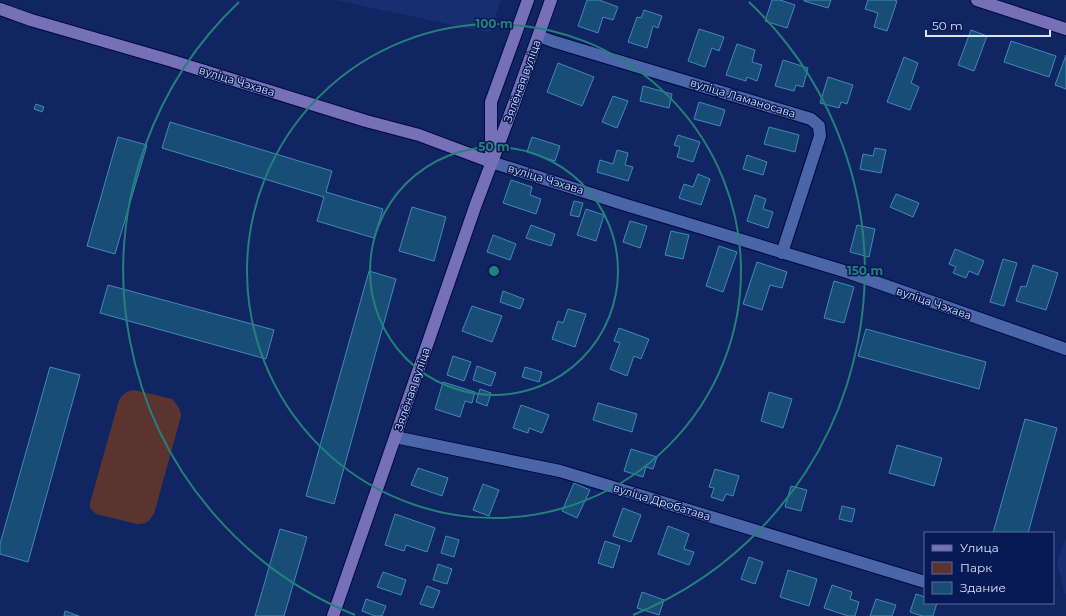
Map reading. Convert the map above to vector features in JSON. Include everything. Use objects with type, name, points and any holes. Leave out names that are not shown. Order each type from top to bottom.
[{"type":"main road","name":"Зялёная вуліца","points":[[492,162],[492,102],[528,0]]},
{"type":"main road","name":"Зялёная вуліца","points":[[333,616],[470,219],[539,36],[551,0]]},
{"type":"main road","points":[[977,0],[1066,29]]},
{"type":"main road","name":"вуліца Чэхава","points":[[0,9],[45,24],[419,135],[492,162]]},
{"type":"street","name":"вуліца Ламаносава","points":[[539,36],[811,119],[819,126],[820,136],[782,253]]},
{"type":"street","name":"вуліца Чэхава","points":[[492,162],[847,272],[1066,349]]},
{"type":"street","name":"вуліца Дробатава","points":[[395,437],[560,471],[924,582]]},
{"type":"shaded area","points":[[335,0],[501,0],[490,33]]},
{"type":"shaded area","points":[[1066,538],[1066,595],[1057,562]]},
{"type":"green space","points":[[134,390],[172,399],[176,403],[181,416],[154,514],[147,522],[143,524],[137,524],[96,514],[90,508],[90,503],[119,400],[125,393]]},
{"type":"building","points":[[587,0],[599,0],[618,7],[613,20],[603,17],[598,33],[578,26]]},
{"type":"building","points":[[772,0],[780,0],[795,5],[787,28],[765,21]]},
{"type":"building","points":[[804,0],[831,0],[828,8]]},
{"type":"building","points":[[868,0],[897,1],[887,31],[874,27],[878,13],[865,9]]},
{"type":"building","points":[[644,10],[662,16],[658,28],[653,26],[647,48],[628,42],[637,17],[641,18]]},
{"type":"building","points":[[699,29],[724,37],[719,51],[712,48],[705,67],[688,61]]},
{"type":"building","points":[[971,30],[987,36],[974,71],[958,65]]},
{"type":"building","points":[[1011,41],[1056,56],[1049,77],[1004,62]]},
{"type":"building","points":[[737,44],[755,50],[752,62],[762,65],[757,81],[747,77],[746,81],[726,75]]},
{"type":"building","points":[[1066,55],[1066,89],[1055,85]]},
{"type":"building","points":[[904,57],[918,63],[911,83],[919,87],[910,110],[887,102]]},
{"type":"building","points":[[783,60],[808,68],[803,87],[796,85],[794,91],[775,86]]},
{"type":"building","points":[[558,63],[594,77],[582,106],[547,92]]},
{"type":"building","points":[[828,77],[853,85],[847,104],[841,102],[839,108],[820,103]]},
{"type":"building","points":[[643,86],[672,94],[669,108],[640,101]]},
{"type":"building","points":[[613,96],[628,101],[617,128],[602,122]]},
{"type":"building","points":[[699,102],[725,110],[720,126],[694,119]]},
{"type":"building","points":[[36,104],[44,107],[42,112],[34,109]]},
{"type":"building","points":[[170,122],[332,171],[326,192],[383,209],[374,238],[317,221],[324,197],[162,148]]},
{"type":"building","points":[[769,127],[799,135],[795,152],[764,144]]},
{"type":"building","points":[[678,135],[700,142],[693,162],[677,157],[680,147],[674,145]]},
{"type":"building","points":[[118,137],[147,145],[115,254],[87,246]]},
{"type":"building","points":[[532,137],[560,146],[555,161],[527,152]]},
{"type":"building","points":[[875,148],[886,150],[881,173],[860,169],[863,154],[873,156]]},
{"type":"building","points":[[617,150],[628,153],[625,165],[633,167],[628,181],[597,172],[600,160],[613,164]]},
{"type":"building","points":[[747,155],[767,162],[763,175],[743,169]]},
{"type":"building","points":[[698,174],[710,179],[701,205],[679,198],[684,184],[693,187]]},
{"type":"building","points":[[511,180],[532,187],[530,195],[541,199],[536,214],[503,203]]},
{"type":"building","points":[[896,194],[919,203],[913,217],[890,207]]},
{"type":"building","points":[[755,195],[766,199],[763,209],[773,212],[768,228],[747,221]]},
{"type":"building","points":[[574,201],[583,203],[579,217],[570,215]]},
{"type":"building","points":[[412,207],[446,217],[434,261],[399,251]]},
{"type":"building","points":[[586,209],[604,215],[596,241],[577,235]]},
{"type":"building","points":[[630,221],[647,226],[640,248],[623,242]]},
{"type":"building","points":[[531,225],[555,234],[551,246],[526,238]]},
{"type":"building","points":[[857,225],[875,229],[869,257],[850,252]]},
{"type":"building","points":[[671,231],[689,235],[683,259],[665,255]]},
{"type":"building","points":[[493,235],[516,244],[510,260],[487,252]]},
{"type":"building","points":[[719,246],[737,252],[723,292],[706,286]]},
{"type":"building","points":[[955,249],[984,261],[978,275],[969,271],[966,278],[953,273],[956,267],[949,264]]},
{"type":"building","points":[[1003,259],[1017,263],[1004,306],[990,302]]},
{"type":"building","points":[[757,262],[787,272],[782,288],[770,285],[762,310],[743,304]]},
{"type":"building","points":[[1033,265],[1058,273],[1046,310],[1016,301],[1021,286],[1026,287]]},
{"type":"building","points":[[369,271],[396,279],[334,504],[306,496]]},
{"type":"building","points":[[834,281],[854,287],[844,323],[824,318]]},
{"type":"building","points":[[108,285],[274,330],[266,359],[100,313]]},
{"type":"building","points":[[503,291],[524,299],[520,309],[500,302]]},
{"type":"building","points":[[472,306],[502,316],[492,342],[462,331]]},
{"type":"building","points":[[568,309],[586,314],[575,347],[552,339],[558,321],[563,323]]},
{"type":"building","points":[[619,328],[649,339],[641,359],[634,356],[627,376],[610,369],[620,343],[614,341]]},
{"type":"building","points":[[866,329],[986,362],[979,389],[858,356]]},
{"type":"building","points":[[453,356],[471,362],[464,381],[447,375]]},
{"type":"building","points":[[477,366],[496,373],[491,386],[473,380]]},
{"type":"building","points":[[50,367],[80,375],[28,562],[0,554],[0,544]]},
{"type":"building","points":[[525,367],[542,372],[539,382],[522,377]]},
{"type":"building","points":[[443,382],[475,392],[472,403],[465,401],[460,417],[435,409]]},
{"type":"building","points":[[480,389],[491,393],[487,406],[476,402]]},
{"type":"building","points":[[769,392],[792,399],[783,428],[761,421]]},
{"type":"building","points":[[598,403],[637,414],[632,432],[593,420]]},
{"type":"building","points":[[521,405],[549,415],[542,433],[529,428],[528,433],[513,428]]},
{"type":"building","points":[[1025,419],[1057,428],[1028,532],[993,532]]},
{"type":"building","points":[[897,445],[942,458],[934,486],[889,473]]},
{"type":"building","points":[[631,449],[657,457],[653,469],[646,467],[643,477],[624,471]]},
{"type":"building","points":[[418,468],[448,478],[442,496],[411,485]]},
{"type":"building","points":[[715,469],[739,476],[733,496],[726,494],[723,501],[711,497],[714,488],[709,487]]},
{"type":"building","points":[[574,483],[590,490],[577,518],[562,511]]},
{"type":"building","points":[[483,484],[499,490],[489,516],[473,510]]},
{"type":"building","points":[[791,486],[807,490],[801,511],[785,507]]},
{"type":"building","points":[[842,506],[855,509],[852,522],[839,519]]},
{"type":"building","points":[[623,508],[641,515],[631,542],[613,536]]},
{"type":"building","points":[[395,514],[435,528],[427,552],[406,545],[404,551],[385,545]]},
{"type":"building","points":[[668,526],[689,534],[684,549],[694,552],[689,565],[658,554]]},
{"type":"building","points":[[280,529],[307,537],[284,616],[255,616]]},
{"type":"building","points":[[446,536],[459,540],[454,557],[441,553]]},
{"type":"building","points":[[605,541],[620,546],[613,568],[598,563]]},
{"type":"building","points":[[749,557],[763,562],[755,584],[741,579]]},
{"type":"building","points":[[438,564],[452,569],[447,584],[433,580]]},
{"type":"building","points":[[788,570],[817,579],[809,606],[780,597]]},
{"type":"building","points":[[383,572],[406,580],[401,595],[377,587]]},
{"type":"building","points":[[832,585],[852,592],[850,599],[859,602],[855,616],[848,616],[824,608]]},
{"type":"building","points":[[427,586],[440,591],[433,608],[420,604]]},
{"type":"building","points":[[642,592],[664,600],[659,615],[637,608]]},
{"type":"building","points":[[916,594],[924,597],[924,604],[937,604],[933,616],[922,616],[910,612]]},
{"type":"building","points":[[366,599],[386,606],[382,616],[375,616],[362,611]]},
{"type":"building","points":[[876,599],[896,605],[892,616],[870,616]]},
{"type":"building","points":[[65,611],[79,616],[64,616]]}]
